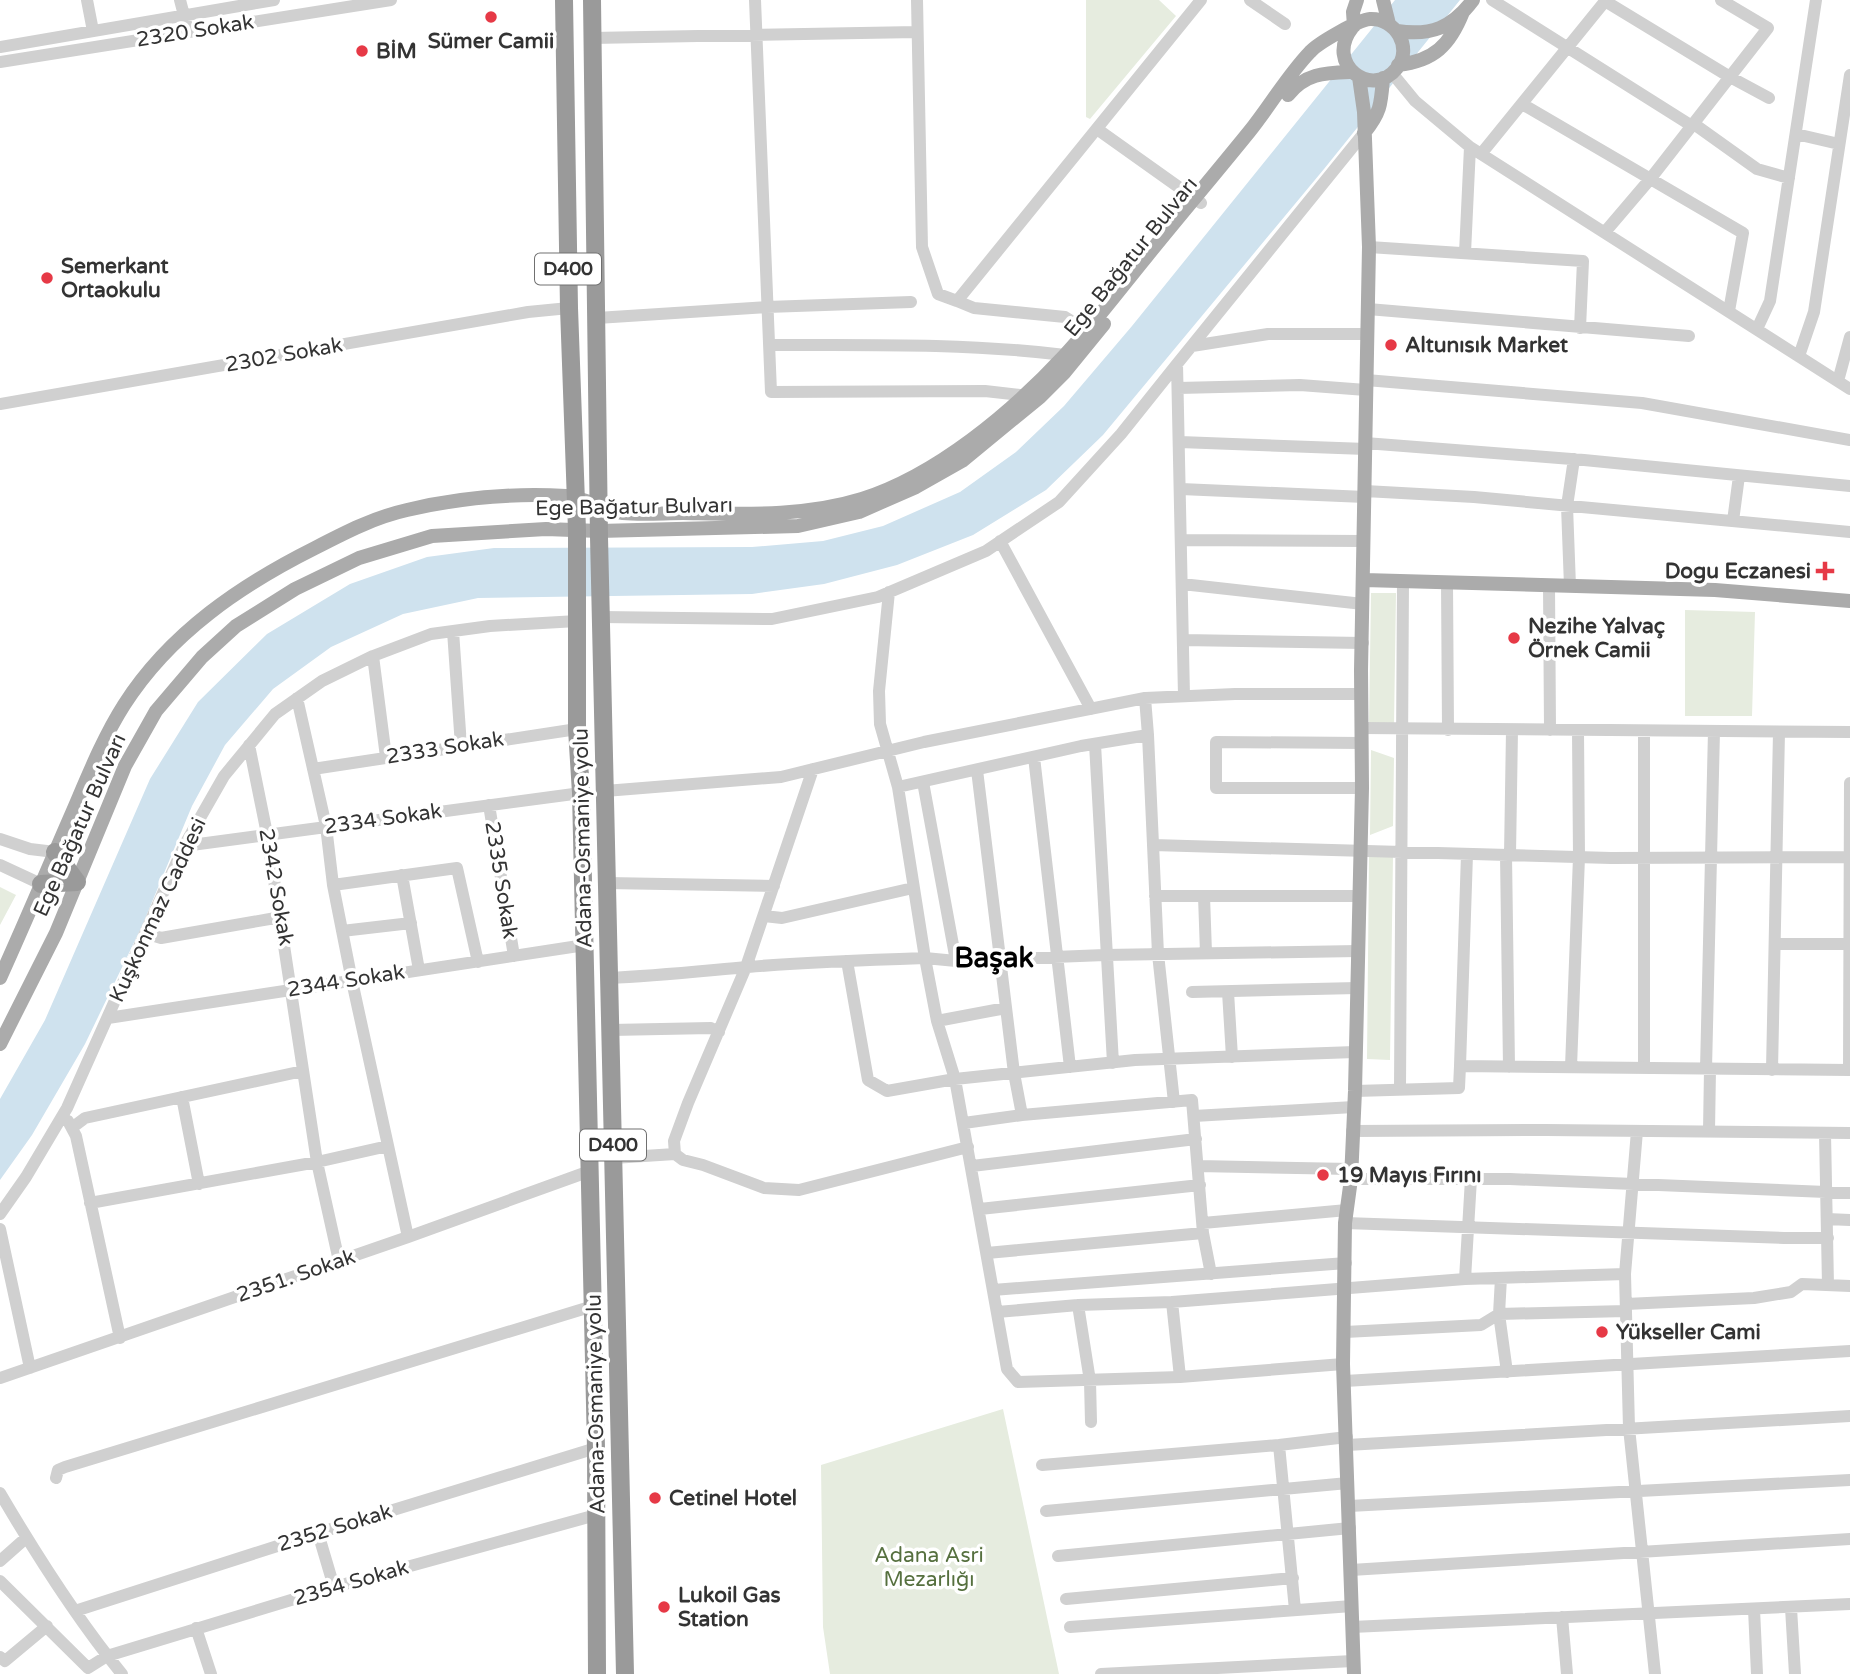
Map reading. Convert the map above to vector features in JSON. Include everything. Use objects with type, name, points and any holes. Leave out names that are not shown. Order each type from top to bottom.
[{"type":"highway","name":"Adana-Osmaniye yolu","points":[[592,0],[599,534],[625,1674]]},
{"type":"highway","name":"D400","points":[[565,8],[569,308],[577,534],[577,729],[582,793],[596,1448],[597,1674]]},
{"type":"highway","points":[[55,852],[77,882]]},
{"type":"highway","points":[[41,884],[77,882]]},
{"type":"main road","points":[[1364,133],[1381,108],[1391,72],[1403,50],[1383,0]]},
{"type":"main road","points":[[1464,12],[1457,29],[1445,45],[1430,58],[1369,80],[1356,74],[1346,64],[1343,45],[1354,13],[1416,34],[1430,32],[1453,21],[1473,0]]},
{"type":"main road","name":"Ege Bağatur Bulvarı","points":[[0,1044],[56,933],[125,766],[156,711],[202,657],[236,625],[295,589],[359,558],[432,536],[535,530],[599,534],[798,526],[859,512],[916,487],[962,461],[1065,373],[1312,49],[1354,13]]},
{"type":"main road","points":[[1354,1668],[1343,1364],[1346,1216],[1355,1091],[1369,247],[1364,133],[1356,74]]},
{"type":"main road","name":"Ege Bağatur Bulvarı","points":[[0,978],[96,757],[125,704],[163,655],[214,608],[283,564],[342,534],[403,511],[463,500],[574,497],[620,513],[769,514],[822,509],[865,498],[925,470],[981,432],[1065,355],[1298,83],[1316,75],[1356,74]]},
{"type":"main road","points":[[1364,580],[1715,590],[1850,601]]},
{"type":"street","points":[[87,0],[93,31]]},
{"type":"street","points":[[180,0],[187,32]]},
{"type":"street","name":"2320 Sokak","points":[[0,47],[185,15],[200,6],[274,0]]},
{"type":"street","name":"2320 Sokak","points":[[0,62],[391,0]]},
{"type":"street","points":[[554,0],[565,8]]},
{"type":"street","points":[[755,0],[771,392],[985,391],[1040,397]]},
{"type":"street","points":[[916,0],[922,247],[938,295],[974,308],[1065,317],[1086,330]]},
{"type":"street","points":[[957,300],[1201,0]]},
{"type":"street","points":[[1250,0],[1284,24]]},
{"type":"street","points":[[1492,0],[1693,125],[1757,169],[1789,178]]},
{"type":"street","points":[[1605,232],[1651,178],[1768,28],[1744,6],[1721,0]]},
{"type":"street","points":[[1756,329],[1770,301],[1816,0]]},
{"type":"street","points":[[1465,253],[1475,151],[1522,104],[1605,1],[1769,98]]},
{"type":"street","points":[[200,6],[208,29]]},
{"type":"street","points":[[592,38],[917,33]]},
{"type":"street","points":[[1391,72],[1415,101],[1475,151],[1850,388]]},
{"type":"street","points":[[1799,356],[1814,312],[1850,75]]},
{"type":"street","points":[[1522,104],[1743,233],[1729,311]]},
{"type":"street","points":[[1097,129],[1198,200]]},
{"type":"street","points":[[601,617],[772,619],[878,597],[986,551],[1059,502],[1121,434],[1364,133]]},
{"type":"street","points":[[1796,135],[1839,144]]},
{"type":"street","points":[[1369,247],[1583,261],[1580,328]]},
{"type":"street","points":[[597,318],[767,307],[911,302]]},
{"type":"street","name":"2302 Sokak","points":[[0,404],[514,314],[569,308]]},
{"type":"street","points":[[1368,309],[1689,336]]},
{"type":"street","points":[[1192,346],[1268,334],[1368,334]]},
{"type":"street","points":[[1838,381],[1850,337]]},
{"type":"street","points":[[769,345],[893,345],[1025,350],[1065,355]]},
{"type":"street","points":[[1177,364],[1184,696]]},
{"type":"street","points":[[1178,388],[1366,385],[1642,403],[1850,440]]},
{"type":"street","points":[[1180,442],[1365,446],[1574,459],[1850,486]]},
{"type":"street","points":[[1570,586],[1567,506],[1574,459]]},
{"type":"street","points":[[1733,521],[1739,476]]},
{"type":"street","points":[[1181,489],[1365,494],[1567,506],[1850,531]]},
{"type":"street","points":[[1181,540],[1364,541]]},
{"type":"street","points":[[1000,541],[1091,709]]},
{"type":"street","points":[[1400,1089],[1403,581]]},
{"type":"street","points":[[1447,582],[1448,730]]},
{"type":"street","points":[[1182,584],[1363,604]]},
{"type":"street","points":[[1549,585],[1550,730]]},
{"type":"street","points":[[888,592],[879,691],[880,724],[898,787],[937,1021],[956,1079],[1007,1369],[1021,1384],[1180,1377],[1343,1364]]},
{"type":"street","name":"Kuşkonmaz Caddesi","points":[[0,1214],[26,1177],[62,1116],[184,846],[224,776],[275,714],[322,681],[373,656],[431,634],[490,626],[577,621]]},
{"type":"street","points":[[453,631],[461,746]]},
{"type":"street","points":[[1183,640],[1363,643]]},
{"type":"street","points":[[373,656],[386,757]]},
{"type":"street","points":[[605,791],[781,777],[888,751],[1145,698],[1235,694],[1362,694]]},
{"type":"street","points":[[298,698],[326,826],[333,885],[352,981],[408,1237]]},
{"type":"street","points":[[1145,698],[1158,954],[1174,1102]]},
{"type":"street","name":"2333 Sokak","points":[[313,769],[577,729]]},
{"type":"street","points":[[1362,788],[1216,788],[1216,742],[1362,736],[1401,729],[1850,732]]},
{"type":"street","points":[[1509,1067],[1508,855],[1512,730]]},
{"type":"street","points":[[1571,1068],[1579,857],[1578,731]]},
{"type":"street","points":[[1644,731],[1644,1068]]},
{"type":"street","points":[[1709,1131],[1714,731]]},
{"type":"street","points":[[1772,1070],[1779,732]]},
{"type":"street","points":[[898,787],[1148,735]]},
{"type":"street","points":[[1095,744],[1113,1063]]},
{"type":"street","name":"2342 Sokak","points":[[249,745],[293,989],[317,1163],[339,1261]]},
{"type":"street","points":[[1034,757],[1070,1067]]},
{"type":"street","points":[[675,1154],[674,1141],[746,967],[813,769]]},
{"type":"street","points":[[977,770],[1014,1073],[1022,1115]]},
{"type":"street","points":[[923,782],[956,961]]},
{"type":"street","points":[[1460,1066],[1849,1070],[1850,783]]},
{"type":"street","name":"2334 Sokak","points":[[184,846],[582,793]]},
{"type":"street","name":"2335 Sokak","points":[[489,805],[514,956]]},
{"type":"street","points":[[0,839],[30,849],[55,852]]},
{"type":"street","points":[[1153,845],[1579,857],[1848,857]]},
{"type":"street","points":[[1355,1091],[1459,1088],[1467,854]]},
{"type":"street","points":[[0,865],[41,884]]},
{"type":"street","points":[[333,885],[457,868],[478,961]]},
{"type":"street","points":[[402,876],[419,970]]},
{"type":"street","points":[[607,883],[774,887]]},
{"type":"street","points":[[764,916],[782,918],[913,888]]},
{"type":"street","points":[[1155,896],[1359,896]]},
{"type":"street","points":[[1204,896],[1206,953]]},
{"type":"street","points":[[145,933],[161,939],[281,917]]},
{"type":"street","points":[[342,931],[411,923]]},
{"type":"street","points":[[1775,944],[1849,944]]},
{"type":"street","name":"2344 Sokak","points":[[108,1018],[585,945]]},
{"type":"street","points":[[609,978],[677,975],[746,967],[925,958],[956,961],[1105,955],[1358,951]]},
{"type":"street","points":[[847,961],[868,1080],[887,1091],[956,1079],[1113,1063],[1355,1052]]},
{"type":"street","points":[[1192,992],[1357,988]]},
{"type":"street","points":[[1228,992],[1231,1057]]},
{"type":"street","points":[[937,1021],[1006,1008]]},
{"type":"street","points":[[611,1030],[711,1028],[719,1032]]},
{"type":"street","points":[[73,1126],[85,1118],[303,1072]]},
{"type":"street","points":[[182,1097],[199,1184]]},
{"type":"street","points":[[964,1123],[1022,1115],[1192,1100],[1203,1228],[1211,1273]]},
{"type":"street","points":[[1194,1116],[1354,1107]]},
{"type":"street","points":[[62,1116],[73,1126],[120,1338]]},
{"type":"street","points":[[1352,1131],[1850,1133]]},
{"type":"street","points":[[1637,1131],[1625,1273],[1629,1428],[1655,1674]]},
{"type":"street","points":[[1825,1133],[1828,1285]]},
{"type":"street","points":[[972,1166],[1196,1139]]},
{"type":"street","points":[[90,1203],[317,1163],[388,1146]]},
{"type":"street","points":[[613,1158],[675,1154],[682,1160],[764,1188],[799,1191],[968,1147]]},
{"type":"street","points":[[1198,1166],[1850,1193]]},
{"type":"street","name":"2351. Sokak","points":[[0,1378],[590,1171]]},
{"type":"street","points":[[1465,1279],[1471,1179]]},
{"type":"street","points":[[979,1209],[1199,1185]]},
{"type":"street","points":[[987,1252],[1203,1228],[1346,1216],[1467,1227],[1828,1238]]},
{"type":"street","points":[[1827,1219],[1850,1220]]},
{"type":"street","points":[[0,1229],[30,1368]]},
{"type":"street","points":[[993,1290],[1346,1263]]},
{"type":"street","points":[[997,1312],[1078,1305],[1172,1303],[1465,1279],[1625,1273]]},
{"type":"street","points":[[1501,1278],[1499,1314],[1507,1372]]},
{"type":"street","points":[[1345,1332],[1481,1325],[1499,1314],[1754,1298],[1791,1292],[1802,1284],[1850,1286]]},
{"type":"street","points":[[1172,1303],[1180,1377]]},
{"type":"street","points":[[1078,1305],[1090,1381],[1091,1422]]},
{"type":"street","points":[[56,1478],[58,1470],[65,1467],[593,1306]]},
{"type":"street","points":[[1345,1381],[1850,1350]]},
{"type":"street","points":[[1042,1465],[1279,1445],[1850,1416]]},
{"type":"street","points":[[1279,1445],[1296,1610]]},
{"type":"street","name":"2352 Sokak","points":[[75,1611],[596,1448]]},
{"type":"street","points":[[1349,1506],[1850,1480]]},
{"type":"street","points":[[1046,1511],[1348,1483]]},
{"type":"street","points":[[0,1493],[26,1538],[75,1611],[122,1674]]},
{"type":"street","name":"2354 Sokak","points":[[47,1626],[89,1668],[107,1656],[196,1628],[596,1515]]},
{"type":"street","points":[[1058,1556],[1350,1528]]},
{"type":"street","points":[[318,1533],[334,1587]]},
{"type":"street","points":[[0,1561],[26,1538]]},
{"type":"street","points":[[1351,1570],[1850,1539]]},
{"type":"street","points":[[1066,1599],[1293,1578]]},
{"type":"street","points":[[0,1581],[47,1626],[2,1659]]},
{"type":"street","points":[[1352,1627],[1850,1604]]},
{"type":"street","points":[[1070,1627],[1352,1606]]},
{"type":"street","points":[[1791,1608],[1795,1674]]},
{"type":"street","points":[[1755,1609],[1757,1674]]},
{"type":"street","points":[[1562,1617],[1567,1674]]},
{"type":"street","points":[[196,1628],[211,1674]]},
{"type":"street","points":[[1101,1674],[1354,1668]]},
{"type":"green space","points":[[1086,0],[1159,0],[1176,16],[1090,119],[1086,117]]},
{"type":"green space","points":[[1371,593],[1396,593],[1394,725],[1369,725]]},
{"type":"green space","points":[[1685,610],[1755,612],[1752,716],[1685,716]]},
{"type":"green space","points":[[1371,750],[1394,758],[1393,826],[1370,835]]},
{"type":"green space","points":[[1393,856],[1390,1060],[1367,1059],[1369,857]]},
{"type":"green space","points":[[0,887],[16,895],[0,925]]},
{"type":"green space","name":"Adana Asri Mezarlığı","points":[[1003,1409],[1059,1674],[830,1674],[823,1627],[821,1465]]},
{"type":"water","points":[[1395,0],[1460,0],[1103,435],[1046,490],[973,535],[897,565],[824,584],[752,594],[478,598],[403,614],[331,647],[273,689],[225,745],[192,806],[142,926],[85,1044],[32,1135],[0,1180],[0,1099],[45,1020],[150,779],[198,702],[267,634],[350,584],[427,557],[494,548],[752,547],[823,541],[883,526],[960,492],[1016,452],[1064,406],[1132,326]]},
{"type":"place","name":"Sümer Camii","points":[[491,17]]},
{"type":"place","name":"BİM","points":[[362,51]]},
{"type":"place","name":"Semerkant Ortaokulu","points":[[47,278]]},
{"type":"place","name":"Altunısık Market","points":[[1391,345]]},
{"type":"place","name":"Dogu Eczanesi","points":[[1825,571]]},
{"type":"place","name":"Nezihe Yalvaç Örnek Camii","points":[[1514,638]]},
{"type":"place","name":"19 Mayıs Fırını","points":[[1323,1175]]},
{"type":"place","name":"Yükseller Cami","points":[[1602,1332]]},
{"type":"place","name":"Cetinel Hotel","points":[[655,1498]]},
{"type":"place","name":"Lukoil Gas Station","points":[[664,1607]]},
{"type":"district","name":"Başak","points":[[994,958]]}]
